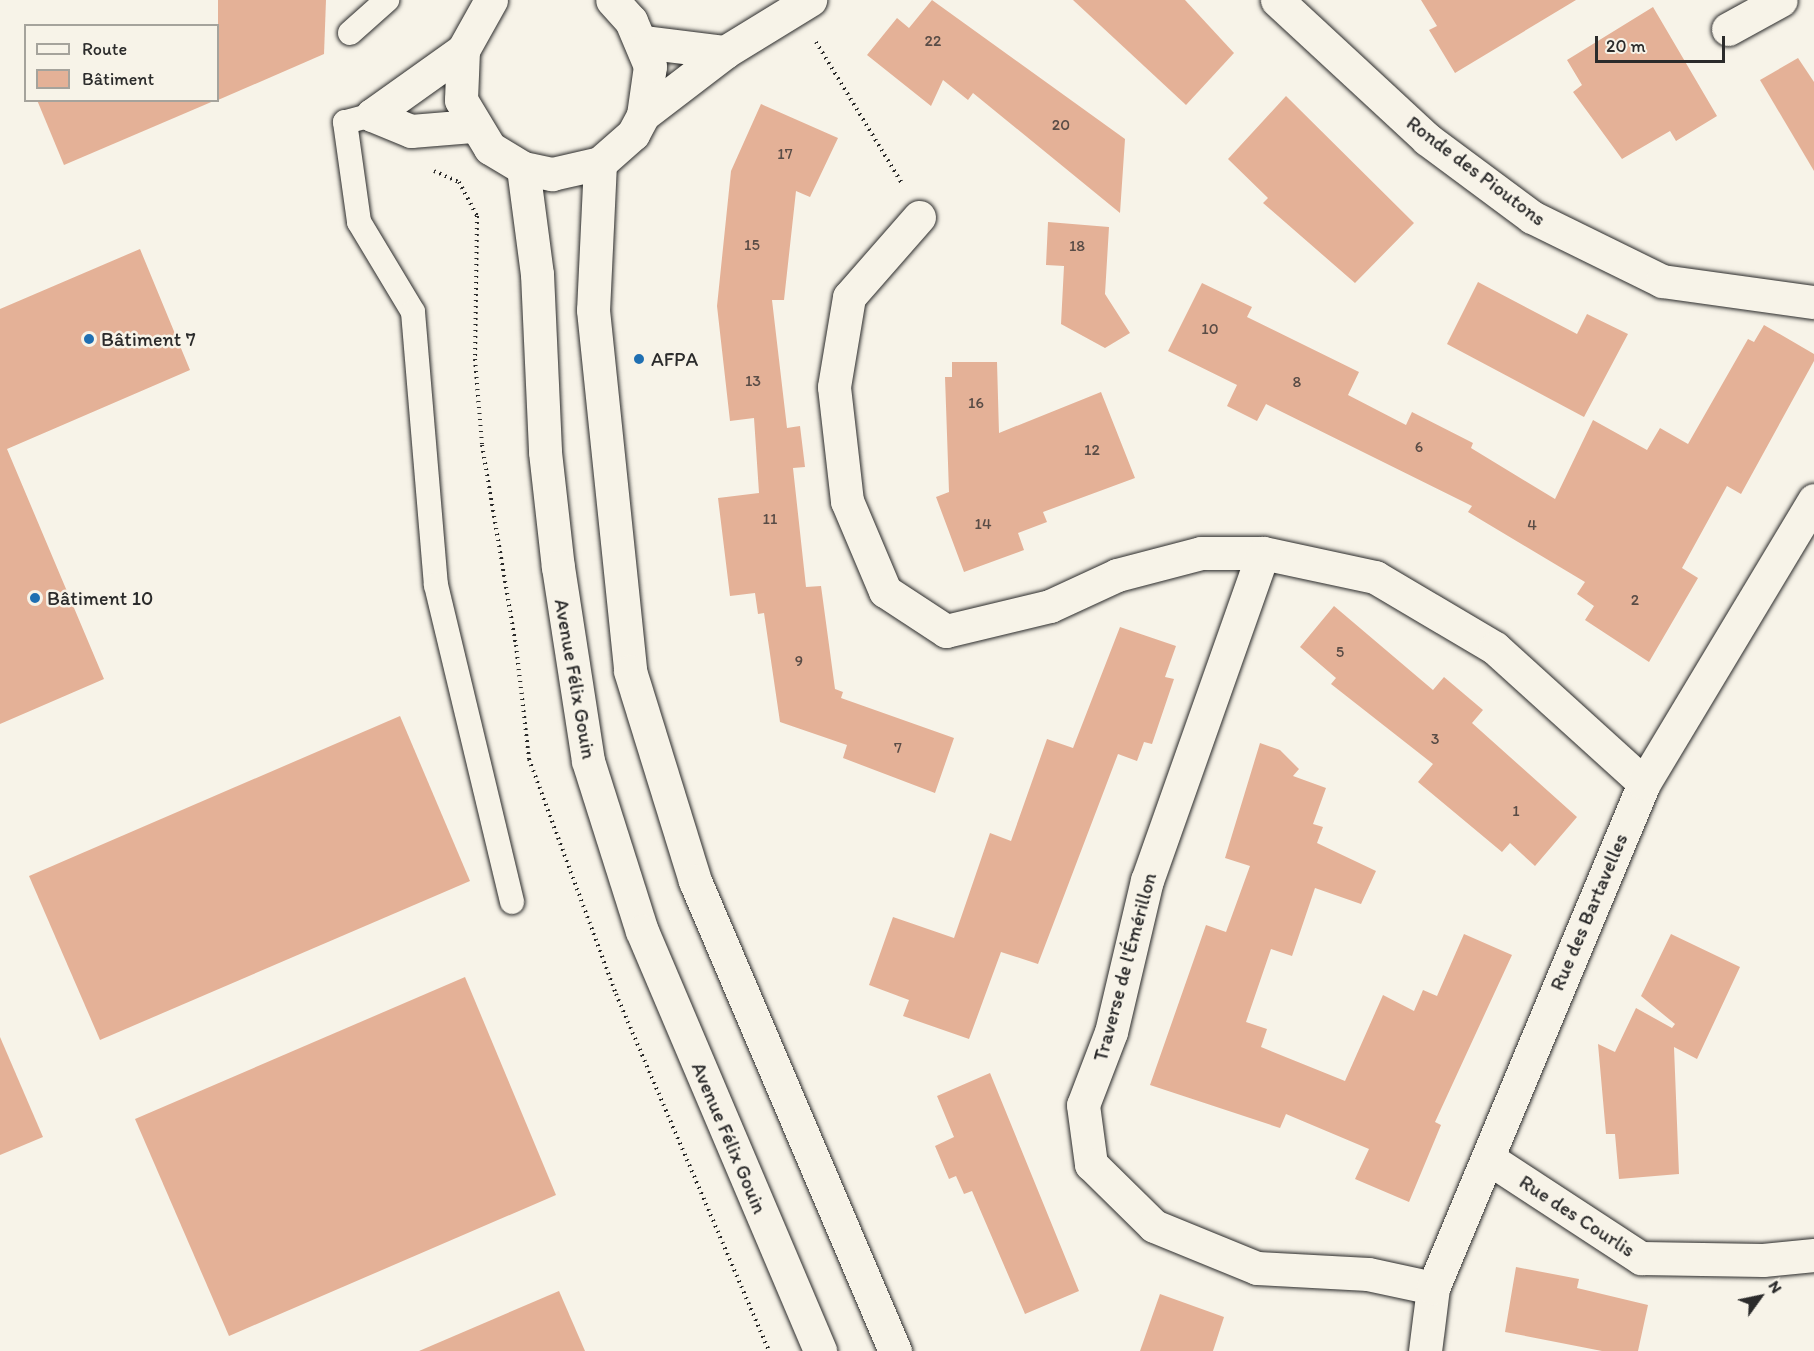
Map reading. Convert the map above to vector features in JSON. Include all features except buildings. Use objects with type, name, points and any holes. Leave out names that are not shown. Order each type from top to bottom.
[{"type":"street","points":[[643,115],[725,52],[810,0]]},
{"type":"street","name":"Ronde des Pioutons","points":[[1277,0],[1427,139],[1532,217],[1662,281],[1814,302]]},
{"type":"street","points":[[1728,29],[1781,0]]},
{"type":"street","points":[[463,50],[461,100],[472,126],[490,148],[523,168],[565,174],[600,163],[633,134],[643,115],[650,91],[643,42],[612,1]]},
{"type":"street","points":[[372,114],[463,50],[493,3]]},
{"type":"street","points":[[643,42],[725,52]]},
{"type":"street","points":[[372,114],[411,131],[472,126]]},
{"type":"street","points":[[600,163],[593,310],[630,671],[695,881],[895,1351]]},
{"type":"street","name":"Avenue Félix Gouin","points":[[523,168],[537,274],[545,452],[558,567],[588,761],[642,931],[820,1351]]},
{"type":"street","points":[[919,217],[849,297],[834,387],[847,501],[885,591],[946,631],[1050,606],[1117,575],[1201,553],[1263,553],[1375,577],[1495,648],[1644,783]]},
{"type":"street","name":"Rue des Bartavelles","points":[[1425,1351],[1433,1288],[1644,783],[1814,500]]},
{"type":"street","name":"Traverse de l'Émérillon","points":[[1263,553],[1147,880],[1111,1032],[1083,1105],[1091,1164],[1154,1226],[1257,1268],[1368,1274],[1433,1288]]},
{"type":"street","name":"Rue des Courlis","points":[[1488,1158],[1641,1258],[1763,1260],[1814,1255]]},
{"type":"lane","points":[[351,33],[387,0]]},
{"type":"lane","points":[[372,114],[345,123],[359,222],[413,312],[436,585],[512,902]]},
{"type":"path","points":[[811,34],[889,157],[919,217]]},
{"type":"path","points":[[423,169],[459,182],[477,216],[475,359],[482,445],[516,645]]},
{"type":"place","name":"Bâtiment 7","points":[[89,339]]},
{"type":"place","name":"AFPA","points":[[639,359]]},
{"type":"place","name":"Bâtiment 10","points":[[35,598]]}]
